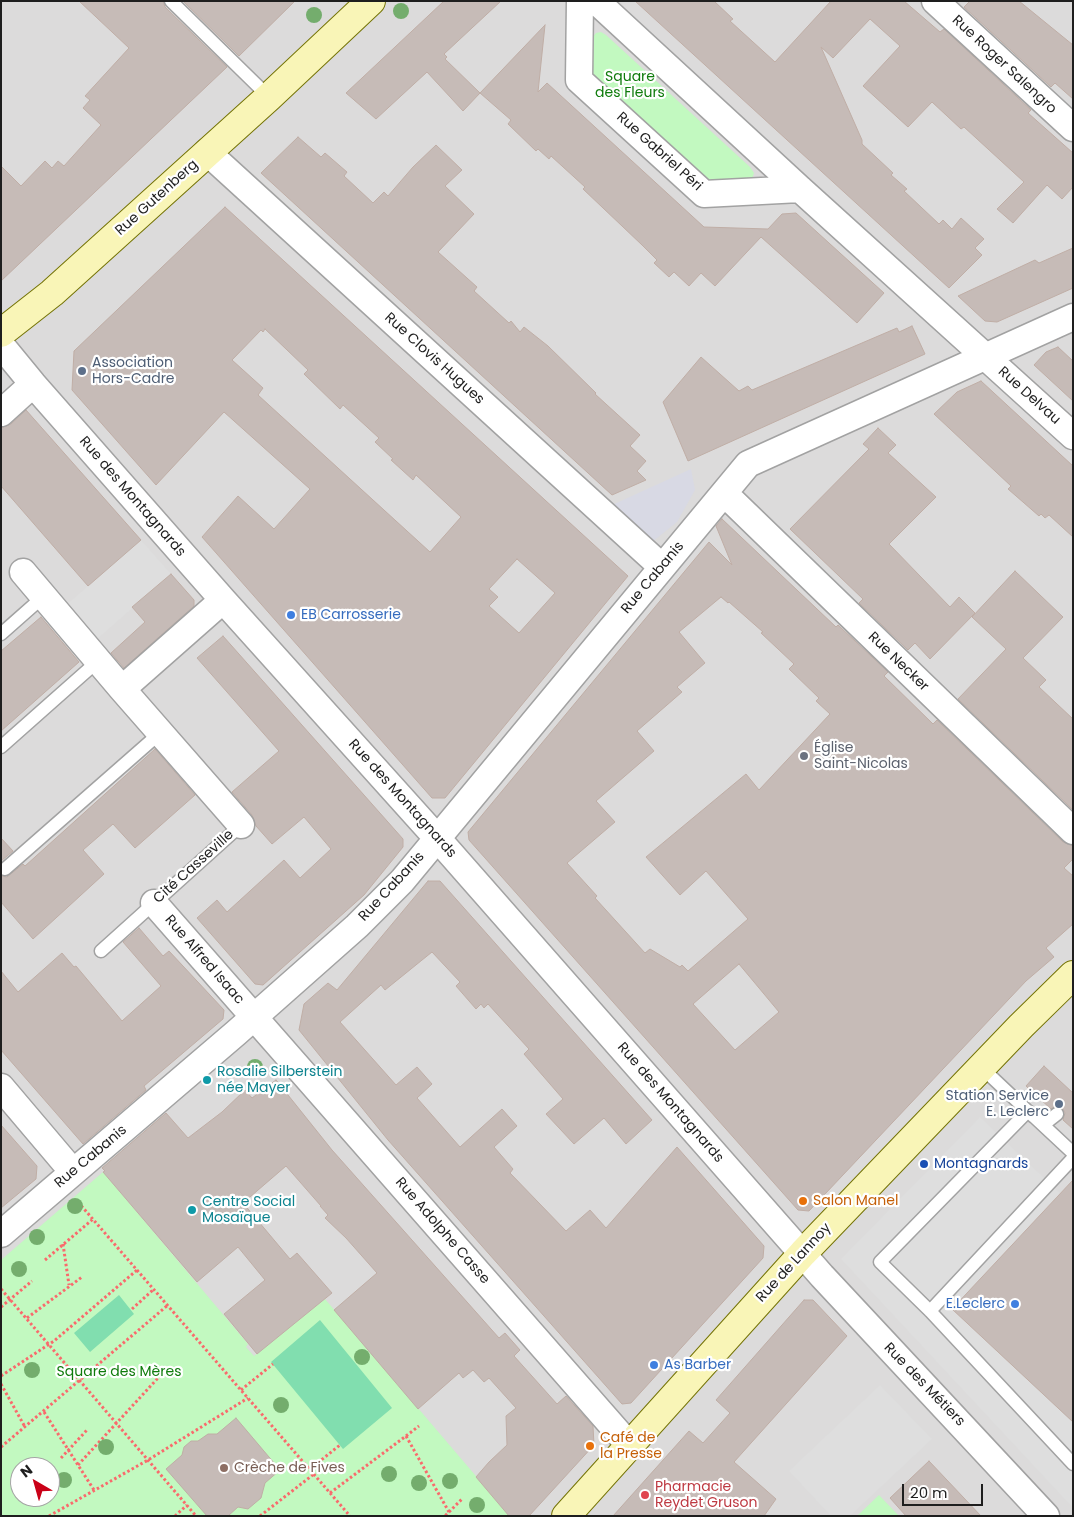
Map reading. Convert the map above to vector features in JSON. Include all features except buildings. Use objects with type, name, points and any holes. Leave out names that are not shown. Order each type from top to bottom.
[{"type":"street","name":"Rue Gutenberg","points":[[1,332],[52,293],[269,97],[370,1]]},
{"type":"street","name":"Rue Gabriel Péri","points":[[580,1],[579,80],[704,194],[800,189]]},
{"type":"street","points":[[596,1],[985,356],[1073,316]]},
{"type":"street","name":"Rue Roger Salengro","points":[[935,1],[1073,128]]},
{"type":"street","name":"Rue Clovis Hugues","points":[[207,152],[662,567]]},
{"type":"street","name":"Rue des Montagnards","points":[[1,345],[223,600],[437,838],[802,1253]]},
{"type":"street","name":"Rue Cabanis","points":[[1,1234],[254,1017],[367,916],[402,881],[748,464],[985,356]]},
{"type":"street","name":"Rue Delvau","points":[[985,356],[1073,436]]},
{"type":"street","points":[[1,413],[33,384]]},
{"type":"street","name":"Rue Necker","points":[[724,493],[1073,831]]},
{"type":"street","name":"Cité Casseville","points":[[23,572],[241,825]]},
{"type":"street","points":[[122,689],[223,600]]},
{"type":"street","name":"Rue Alfred Isaac","points":[[154,903],[254,1017]]},
{"type":"street","name":"Rue de Lannoy","points":[[566,1516],[802,1253],[981,1067],[1069,986]]},
{"type":"street","name":"Rue Adolphe Casse","points":[[254,1017],[630,1446]]},
{"type":"street","points":[[1,1087],[67,1178]]},
{"type":"street","name":"Rue des Métiers","points":[[802,1253],[1046,1516]]},
{"type":"lane","points":[[171,1],[269,97]]},
{"type":"lane","points":[[1,634],[44,596]]},
{"type":"lane","points":[[1,747],[98,661]]},
{"type":"lane","points":[[5,869],[160,733]]},
{"type":"lane","name":"Cité Casseville","points":[[101,952],[241,825]]},
{"type":"lane","points":[[981,1067],[1073,1153],[1030,1113],[1028,1111]]},
{"type":"lane","points":[[1028,1111],[880,1262],[930,1311],[1073,1464]]},
{"type":"lane","points":[[1043,1125],[1057,1114]]},
{"type":"lane","points":[[930,1311],[1073,1158]]},
{"type":"path","points":[[67,1178],[93,1219],[350,1516]]},
{"type":"path","points":[[45,1260],[93,1219]]},
{"type":"path","points":[[63,1244],[70,1285]]},
{"type":"path","points":[[1,1376],[49,1344],[137,1270]]},
{"type":"path","points":[[27,1318],[82,1276]]},
{"type":"path","points":[[1,1307],[32,1281]]},
{"type":"path","points":[[1,1288],[196,1516]]},
{"type":"path","points":[[132,1309],[154,1289]]},
{"type":"path","points":[[1,1448],[168,1305]]},
{"type":"path","points":[[241,1390],[273,1364]]},
{"type":"path","points":[[78,1465],[169,1366]]},
{"type":"path","points":[[1,1384],[25,1427]]},
{"type":"path","points":[[49,1516],[148,1460],[248,1398]]},
{"type":"path","points":[[44,1412],[94,1490]]},
{"type":"path","points":[[330,1493],[419,1426]]},
{"type":"path","points":[[61,1458],[86,1430]]},
{"type":"path","points":[[406,1436],[449,1512]]},
{"type":"path","points":[[310,1470],[340,1445]]},
{"type":"path","points":[[260,1516],[314,1474]]},
{"type":"path","points":[[445,1516],[463,1498]]},
{"type":"path","points":[[175,1516],[187,1505]]},
{"type":"shaded area","points":[[1,1],[1073,1],[1073,1516],[1,1516]]},
{"type":"shaded area","points":[[691,469],[695,490],[677,522],[652,542],[610,506]]},
{"type":"shaded area","points":[[141,540],[171,574],[95,641],[65,606]]},
{"type":"shaded area","points":[[980,1117],[1060,1193],[952,1309],[1073,1422],[1073,1508],[841,1259]]},
{"type":"shaded area","points":[[880,1385],[932,1439],[850,1516],[831,1516],[789,1471]]},
{"type":"green space","name":"Square des Fleurs","points":[[601,32],[750,167],[754,173],[752,179],[707,183],[592,79],[591,39],[596,33]]},
{"type":"green space","name":"Square des Mères","points":[[103,1172],[248,1344],[246,1347],[254,1356],[325,1299],[510,1516],[1,1516],[1,1260]]},
{"type":"green space","points":[[119,1295],[134,1314],[90,1352],[74,1333]]},
{"type":"green space","points":[[320,1320],[392,1408],[343,1449],[271,1362]]},
{"type":"green space","points":[[879,1495],[899,1516],[857,1516]]},
{"type":"place","name":"Association Hors-Cadre","points":[[82,371]]},
{"type":"place","name":"EB Carrosserie","points":[[291,615]]},
{"type":"place","name":"Église Saint-Nicolas","points":[[804,756]]},
{"type":"place","name":"Rosalie Silberstein née Mayer","points":[[207,1080]]},
{"type":"place","name":"Station Service E. Leclerc","points":[[1059,1104]]},
{"type":"place","name":"Montagnards","points":[[924,1164]]},
{"type":"place","name":"Salon Manel","points":[[803,1201]]},
{"type":"place","name":"Centre Social Mosaïque","points":[[192,1210]]},
{"type":"place","name":"E.Leclerc","points":[[1015,1304]]},
{"type":"place","name":"As Barber","points":[[654,1365]]},
{"type":"place","name":"Café de la Presse","points":[[590,1446]]},
{"type":"place","name":"Crèche de Fives","points":[[224,1468]]},
{"type":"place","name":"Pharmacie Reydet Gruson","points":[[645,1495]]}]
